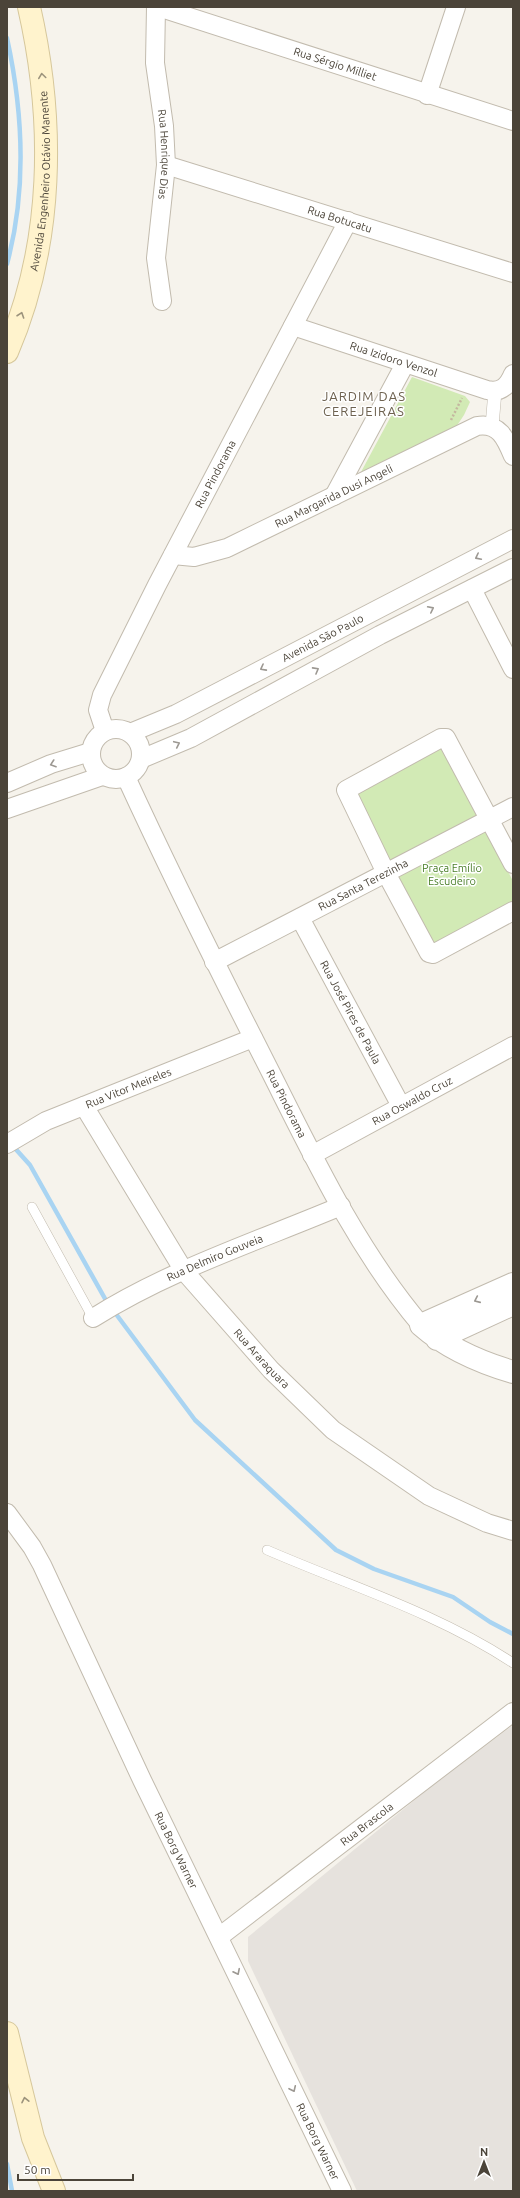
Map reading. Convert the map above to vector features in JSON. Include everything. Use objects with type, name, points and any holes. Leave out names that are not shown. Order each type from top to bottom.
[{"type":"main road","name":"Avenida Engenheiro Otávio Manente","points":[[7,352],[23,309],[38,247],[45,180],[47,126],[46,102],[37,42],[29,7]]},
{"type":"main road","points":[[7,2033],[33,2138],[42,2191]]},
{"type":"main road","points":[[33,2138],[54,2191]]},
{"type":"street","name":"Rua Sérgio Milliet","points":[[157,7],[427,95],[513,121]]},
{"type":"street","name":"Rua Henrique Dias","points":[[157,7],[155,63],[164,126],[166,165],[156,258],[162,301]]},
{"type":"street","points":[[427,95],[456,7]]},
{"type":"street","name":"Rua Botucatu","points":[[166,165],[513,273]]},
{"type":"street","name":"Rua Pindorama","points":[[106,731],[100,718],[98,703],[173,555],[348,221]]},
{"type":"street","name":"Rua Izidoro Venzol","points":[[293,326],[484,390],[495,391]]},
{"type":"street","points":[[334,496],[355,460],[405,364]]},
{"type":"street","points":[[513,374],[508,384],[495,391],[492,426],[504,436],[513,456]]},
{"type":"street","name":"Rua Margarida Dusi Angeli","points":[[173,555],[194,557],[226,548],[477,426],[492,426]]},
{"type":"street","points":[[355,460],[354,477],[358,484]]},
{"type":"street","name":"Avenida São Paulo","points":[[130,733],[176,714],[513,539]]},
{"type":"street","points":[[141,760],[191,738],[346,653],[513,568]]},
{"type":"street","points":[[472,589],[513,669]]},
{"type":"street","points":[[334,631],[346,653]]},
{"type":"street","points":[[7,809],[102,776],[114,779],[126,777],[136,770],[141,760],[141,748],[135,737],[130,733],[118,729],[106,731],[93,743],[90,752],[91,761],[102,776]]},
{"type":"street","points":[[513,864],[446,738],[441,738],[346,790],[386,873],[431,954],[513,911]]},
{"type":"street","points":[[7,783],[51,764],[90,752]]},
{"type":"street","name":"Rua Pindorama","points":[[126,777],[214,962],[312,1155],[340,1206],[391,1286],[429,1332],[468,1356],[513,1372]]},
{"type":"street","name":"Rua Santa Terezinha","points":[[214,962],[513,807]]},
{"type":"street","name":"Rua José Pires de Paula","points":[[300,918],[401,1106]]},
{"type":"street","name":"Rua Vitor Meireles","points":[[13,1140],[46,1121],[253,1038]]},
{"type":"street","name":"Rua Oswaldo Cruz","points":[[312,1155],[513,1046]]},
{"type":"street","name":"Rua Araraquara","points":[[84,1106],[184,1271],[271,1370],[332,1430],[429,1496],[487,1523],[513,1531]]},
{"type":"street","name":"Rua Delmiro Gouveia","points":[[97,1316],[127,1298],[184,1271],[340,1206]]},
{"type":"street","points":[[429,1332],[513,1284]]},
{"type":"street","points":[[429,1332],[513,1304]]},
{"type":"street","name":"Rua Borg Warner","points":[[7,1513],[42,1565],[142,1780],[220,1937],[342,2191]]},
{"type":"street","name":"Rua Brascola","points":[[220,1937],[513,1712]]},
{"type":"lane","points":[[32,1207],[97,1316]]},
{"type":"lane","points":[[267,1550],[327,1576],[393,1600],[450,1626],[513,1663]]},
{"type":"path","points":[[450,424],[462,398]]},
{"type":"shaded area","points":[[513,1725],[513,2191],[357,2191],[248,1961],[248,1937],[428,1789]]},
{"type":"green space","points":[[412,377],[465,396],[470,402],[464,415],[452,433],[361,472]]},
{"type":"green space","name":"Praça Emílio Escudeiro","points":[[441,743],[513,881],[513,902],[431,946],[354,791]]},
{"type":"waterway","points":[[7,38],[17,94],[20,151],[18,208],[7,264]]},
{"type":"waterway","points":[[12,1145],[30,1165],[108,1304]]},
{"type":"waterway","points":[[113,1310],[195,1420],[336,1550],[374,1569],[453,1597],[490,1622],[513,1634]]},
{"type":"waterway","points":[[7,2164],[12,2191]]},
{"type":"district","name":"JARDIM DAS CEREJEIRAS","points":[[364,404]]}]
